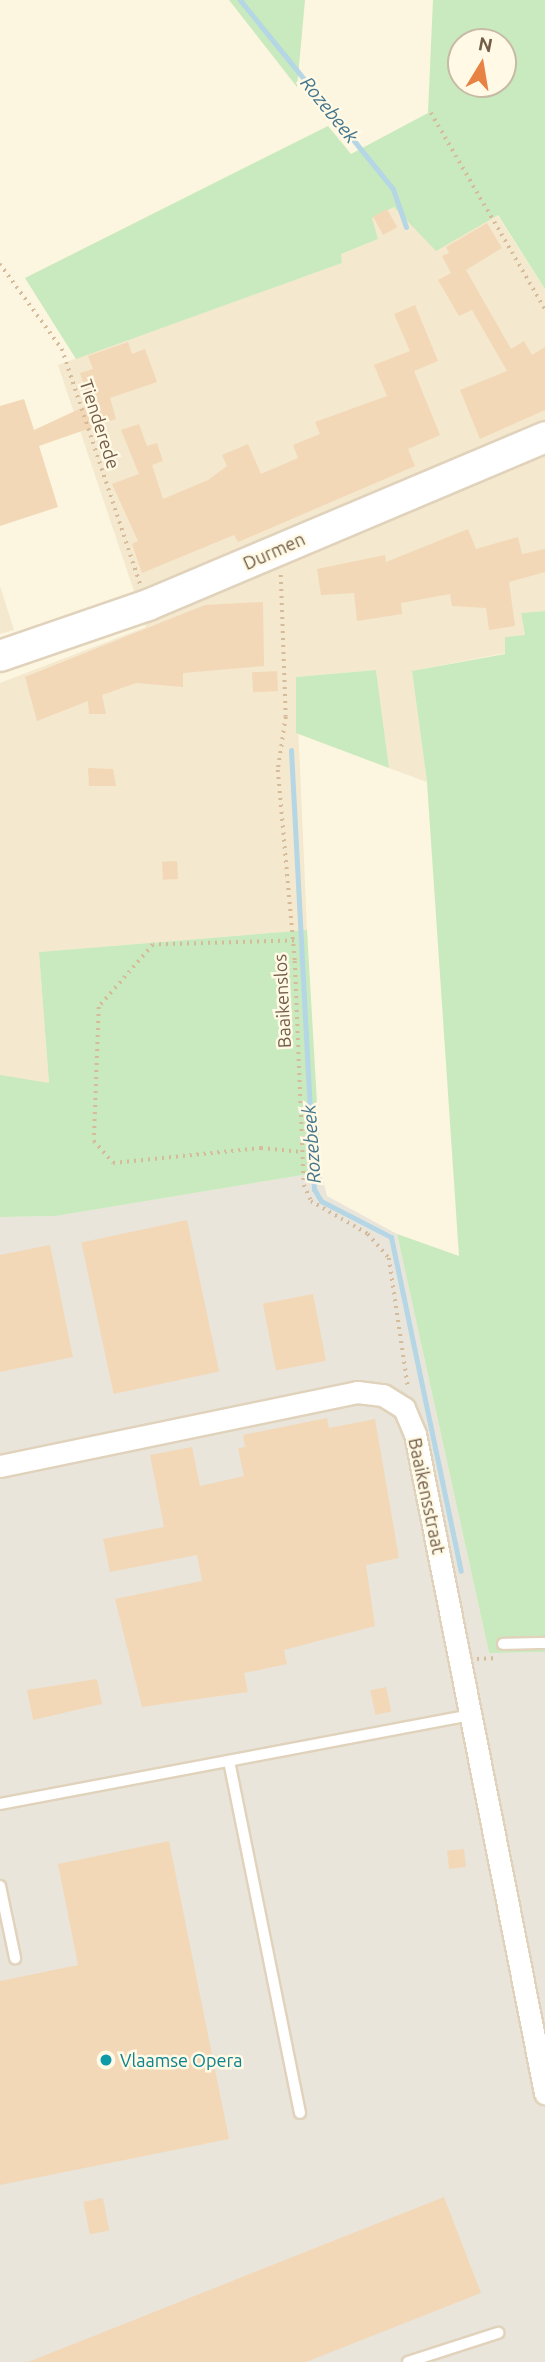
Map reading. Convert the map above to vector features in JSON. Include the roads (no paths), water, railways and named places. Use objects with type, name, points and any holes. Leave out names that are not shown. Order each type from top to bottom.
[{"type":"street","name":"Durmen","points":[[0,656],[148,605],[545,437]]},
{"type":"street","name":"Baaikensstraat","points":[[0,1466],[357,1392],[383,1395],[404,1408],[415,1434],[471,1715],[535,1991],[545,2093]]},
{"type":"lane","points":[[503,1644],[545,1643]]},
{"type":"lane","points":[[0,1804],[471,1715]]},
{"type":"lane","points":[[229,1762],[300,2113]]},
{"type":"lane","points":[[0,1886],[15,1958]]},
{"type":"lane","points":[[408,2362],[498,2333]]},
{"type":"waterway","name":"Rozebeek","points":[[240,0],[393,189],[406,227]]},
{"type":"waterway","name":"Rozebeek","points":[[291,750],[314,1189],[321,1201],[391,1237],[461,1571]]},
{"type":"place","name":"Vlaamse Opera","points":[[106,2060]]}]
